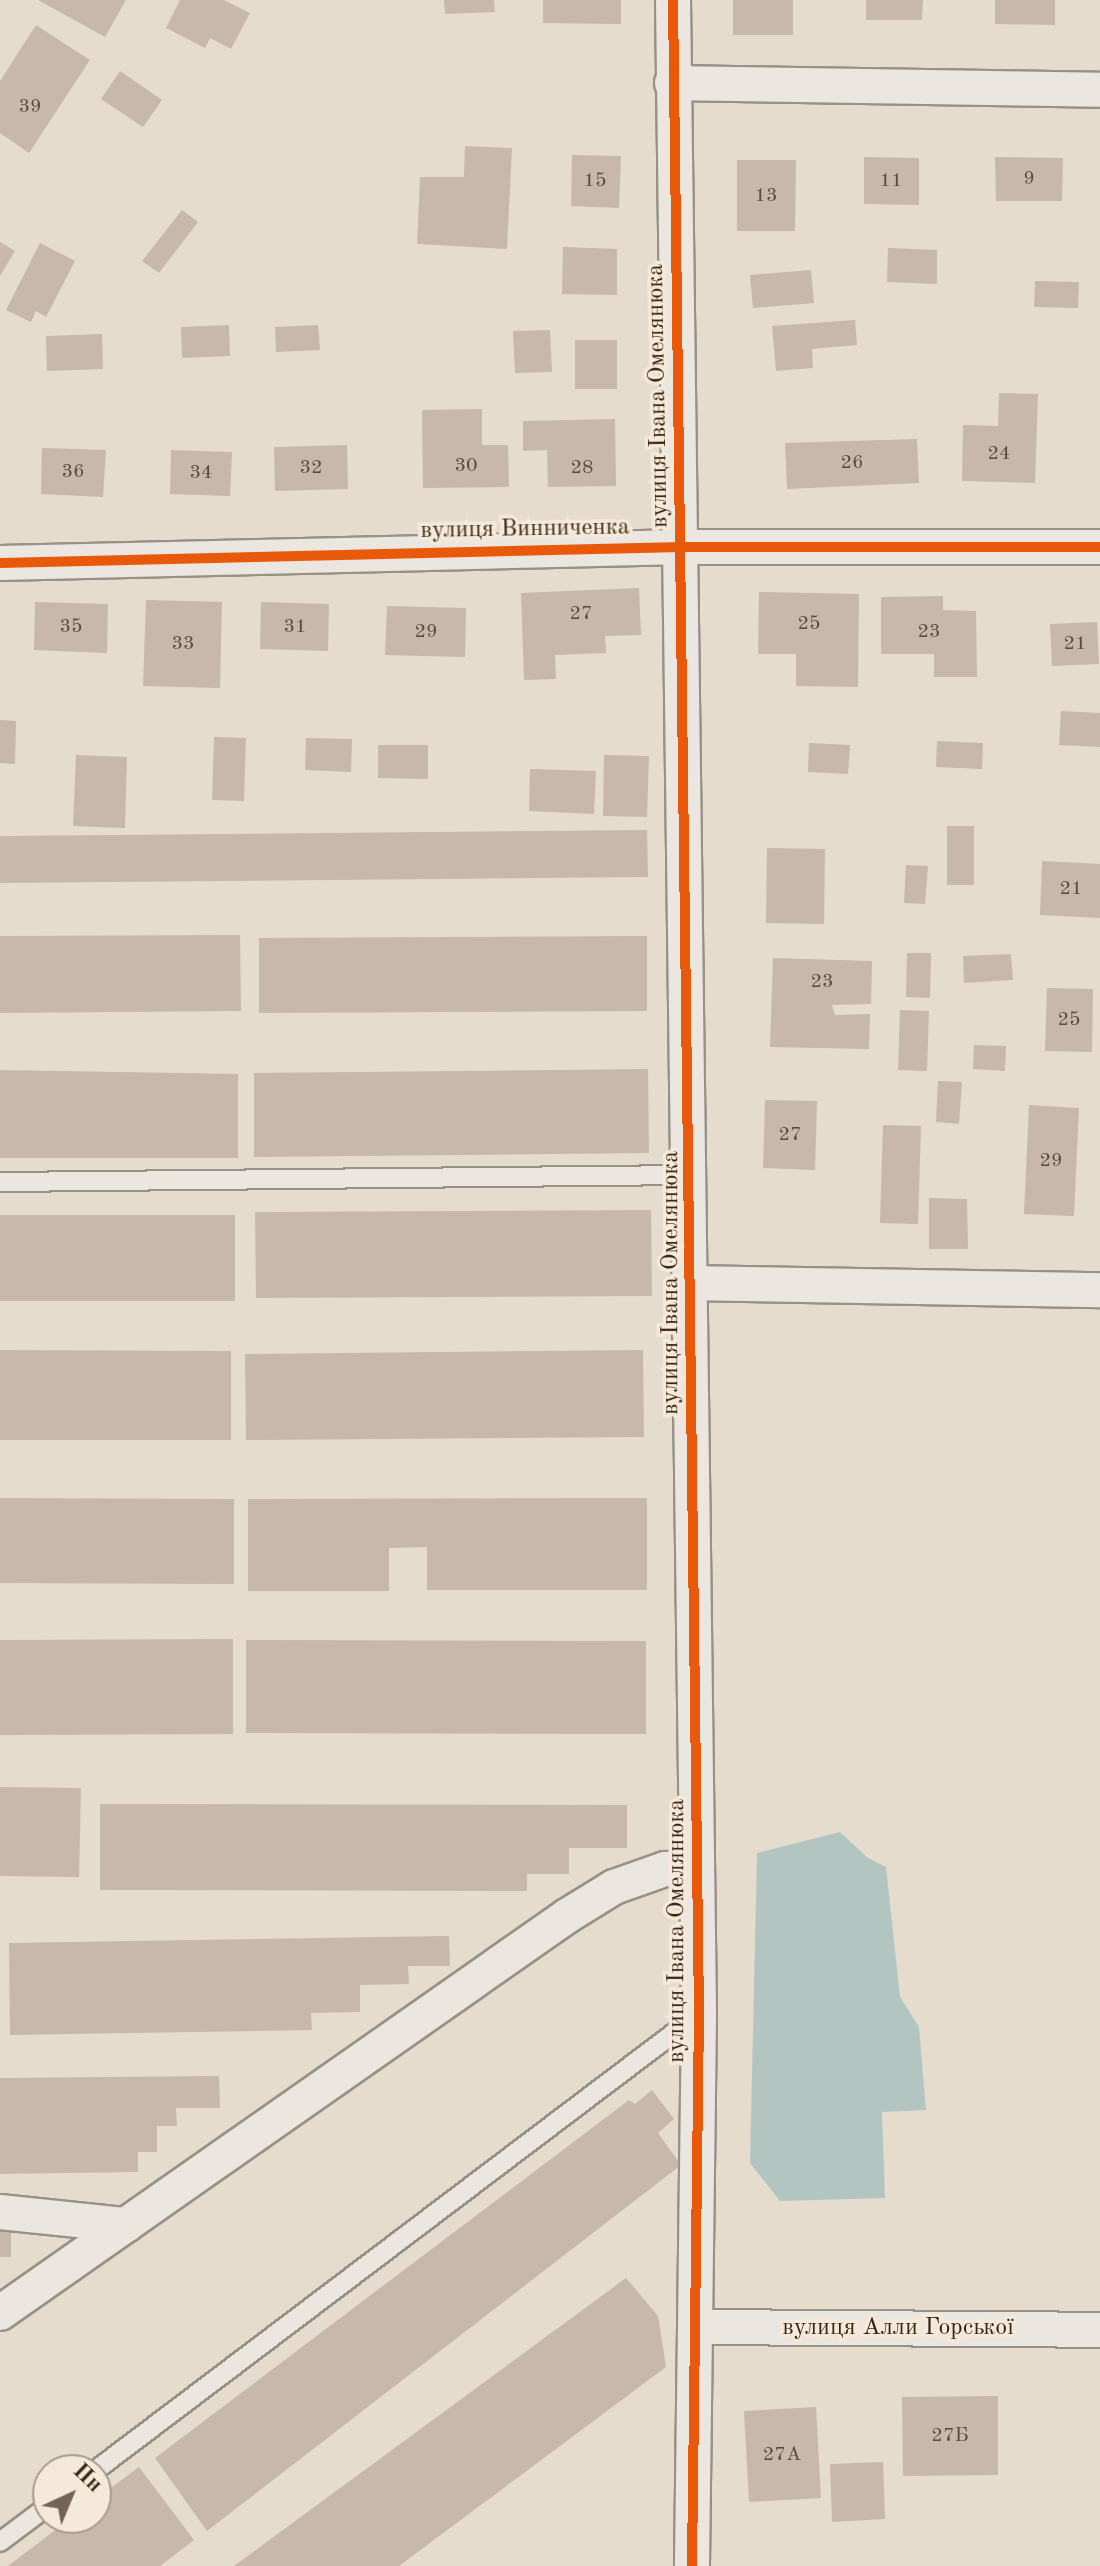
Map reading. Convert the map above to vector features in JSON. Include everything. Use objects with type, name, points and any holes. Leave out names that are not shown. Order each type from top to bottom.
[{"type":"street","name":"вулиця Івана Омелянюка","points":[[673,0],[672,83],[683,547],[699,2014],[692,2566]]},
{"type":"street","points":[[672,83],[1100,90]]},
{"type":"street","name":"вулиця Винниченка","points":[[0,563],[683,547],[1100,547]]},
{"type":"street","points":[[691,1283],[1100,1290]]},
{"type":"street","points":[[0,2313],[614,1887],[665,1869],[697,1868]]},
{"type":"street","points":[[0,2212],[126,2225]]},
{"type":"street","name":"вулиця Алли Горської","points":[[697,2327],[1100,2330]]},
{"type":"lane","points":[[0,1182],[691,1175]]},
{"type":"lane","points":[[112,2458],[699,2014]]},
{"type":"lane","points":[[0,2542],[32,2518]]},
{"type":"shaded area","points":[[840,1832],[868,1858],[886,1867],[900,1997],[919,2027],[926,2110],[882,2112],[885,2198],[780,2201],[750,2163],[757,1853]]},
{"type":"building","points":[[38,0],[126,0],[105,37]]},
{"type":"building","points":[[180,0],[224,0],[250,13],[231,49],[210,38],[205,48],[166,28]]},
{"type":"building","points":[[444,0],[494,0],[495,12],[445,14]]},
{"type":"building","points":[[543,0],[621,0],[621,24],[543,23]]},
{"type":"building","points":[[733,0],[793,0],[793,35],[733,35]]},
{"type":"building","points":[[866,0],[923,0],[922,20],[866,20]]},
{"type":"building","points":[[995,0],[1055,0],[1055,25],[995,24]]},
{"type":"building","points":[[36,25],[90,60],[29,153],[0,133],[0,81]]},
{"type":"building","points":[[120,71],[162,100],[143,127],[101,99]]},
{"type":"building","points":[[465,146],[512,148],[507,249],[417,244],[420,177],[464,177]]},
{"type":"building","points":[[572,155],[621,156],[619,208],[571,206]]},
{"type":"building","points":[[864,157],[919,158],[919,205],[864,204]]},
{"type":"building","points":[[995,157],[1063,158],[1062,201],[996,201]]},
{"type":"building","points":[[737,160],[796,160],[795,231],[737,231]]},
{"type":"building","points":[[182,210],[198,222],[159,273],[142,261]]},
{"type":"building","points":[[0,242],[15,251],[0,276]]},
{"type":"building","points":[[40,243],[75,261],[46,317],[36,311],[31,322],[6,310]]},
{"type":"building","points":[[563,247],[617,249],[617,295],[562,294]]},
{"type":"building","points":[[888,248],[937,250],[937,284],[887,282]]},
{"type":"building","points":[[811,270],[814,303],[753,308],[750,275]]},
{"type":"building","points":[[1035,281],[1079,282],[1078,308],[1034,307]]},
{"type":"building","points":[[855,320],[857,345],[812,349],[813,368],[776,371],[772,326]]},
{"type":"building","points":[[229,325],[230,356],[182,358],[181,327]]},
{"type":"building","points":[[318,325],[320,350],[276,352],[275,327]]},
{"type":"building","points":[[550,330],[552,372],[515,373],[513,331]]},
{"type":"building","points":[[102,334],[103,369],[47,371],[46,336]]},
{"type":"building","points":[[575,340],[617,340],[617,389],[575,389]]},
{"type":"building","points":[[999,393],[1038,394],[1035,483],[962,481],[963,425],[998,426]]},
{"type":"building","points":[[482,409],[482,445],[508,445],[509,487],[423,488],[422,410]]},
{"type":"building","points":[[615,419],[616,486],[548,487],[547,450],[523,451],[523,421]]},
{"type":"building","points":[[917,439],[919,483],[787,489],[785,443]]},
{"type":"building","points":[[347,445],[348,489],[275,491],[274,447]]},
{"type":"building","points":[[42,448],[106,450],[103,497],[41,494]]},
{"type":"building","points":[[171,450],[232,452],[230,496],[170,494]]},
{"type":"building","points":[[639,588],[641,635],[605,636],[606,653],[555,655],[556,679],[524,680],[521,593]]},
{"type":"building","points":[[759,592],[859,594],[858,687],[796,686],[796,654],[758,654]]},
{"type":"building","points":[[943,596],[943,610],[976,611],[977,677],[934,677],[934,654],[881,654],[881,597]]},
{"type":"building","points":[[146,600],[222,602],[220,688],[143,686]]},
{"type":"building","points":[[35,602],[108,604],[107,653],[34,650]]},
{"type":"building","points":[[261,602],[329,604],[328,651],[260,649]]},
{"type":"building","points":[[387,606],[466,608],[465,657],[385,655]]},
{"type":"building","points":[[1097,622],[1099,664],[1052,666],[1050,624]]},
{"type":"building","points":[[1061,711],[1100,713],[1100,747],[1059,745]]},
{"type":"building","points":[[0,720],[16,721],[15,764],[0,763]]},
{"type":"building","points":[[214,737],[246,738],[244,801],[212,800]]},
{"type":"building","points":[[306,738],[352,739],[351,772],[305,770]]},
{"type":"building","points":[[937,741],[983,743],[982,769],[936,767]]},
{"type":"building","points":[[809,743],[850,745],[848,774],[808,772]]},
{"type":"building","points":[[378,745],[428,745],[428,779],[378,778]]},
{"type":"building","points":[[76,755],[127,757],[125,828],[73,826]]},
{"type":"building","points":[[604,755],[649,756],[647,817],[603,816]]},
{"type":"building","points":[[530,769],[596,771],[594,814],[529,811]]},
{"type":"building","points":[[947,826],[974,826],[974,885],[947,885]]},
{"type":"building","points":[[647,830],[648,877],[0,883],[0,836]]},
{"type":"building","points":[[767,848],[825,849],[824,924],[766,923]]},
{"type":"building","points":[[1042,861],[1100,864],[1100,918],[1040,915]]},
{"type":"building","points":[[906,865],[928,866],[925,904],[904,903]]},
{"type":"building","points":[[240,935],[241,1011],[0,1013],[0,936]]},
{"type":"building","points":[[647,936],[647,1011],[259,1013],[259,938]]},
{"type":"building","points":[[907,953],[931,953],[930,998],[906,997]]},
{"type":"building","points":[[1011,954],[1013,980],[964,983],[963,956]]},
{"type":"building","points":[[773,958],[872,961],[871,1004],[832,1005],[835,1015],[870,1014],[869,1049],[770,1047]]},
{"type":"building","points":[[1047,988],[1093,989],[1092,1052],[1045,1051]]},
{"type":"building","points":[[900,1010],[929,1011],[927,1071],[898,1070]]},
{"type":"building","points":[[974,1045],[1006,1046],[1005,1071],[973,1069]]},
{"type":"building","points":[[648,1069],[649,1153],[254,1157],[254,1073]]},
{"type":"building","points":[[0,1070],[238,1074],[238,1158],[0,1158]]},
{"type":"building","points":[[938,1081],[962,1082],[959,1124],[936,1122]]},
{"type":"building","points":[[765,1100],[817,1101],[815,1170],[763,1168]]},
{"type":"building","points":[[1029,1105],[1079,1108],[1074,1216],[1024,1214]]},
{"type":"building","points":[[883,1125],[921,1126],[918,1224],[880,1223]]},
{"type":"building","points":[[929,1198],[967,1199],[968,1249],[929,1249]]},
{"type":"building","points":[[651,1210],[652,1296],[256,1298],[255,1212]]},
{"type":"building","points":[[0,1215],[235,1215],[235,1301],[0,1301]]},
{"type":"building","points":[[0,1350],[231,1351],[231,1440],[0,1440]]},
{"type":"building","points":[[643,1350],[644,1437],[246,1440],[245,1354]]},
{"type":"building","points":[[0,1498],[234,1499],[234,1584],[0,1583]]},
{"type":"building","points":[[647,1498],[647,1590],[427,1590],[427,1547],[389,1548],[389,1591],[248,1591],[248,1499]]},
{"type":"building","points":[[233,1639],[233,1734],[0,1735],[0,1640]]},
{"type":"building","points":[[246,1640],[646,1641],[646,1734],[246,1733]]},
{"type":"building","points":[[0,1787],[81,1788],[79,1877],[0,1876]]},
{"type":"building","points":[[100,1804],[627,1805],[627,1848],[569,1848],[569,1874],[527,1874],[527,1891],[100,1890]]},
{"type":"building","points":[[449,1936],[450,1966],[408,1966],[409,1984],[360,1985],[360,2012],[311,2013],[312,2030],[10,2035],[9,1943]]},
{"type":"building","points":[[219,2076],[220,2108],[176,2108],[177,2126],[157,2126],[157,2152],[138,2152],[138,2172],[0,2174],[0,2078]]},
{"type":"building","points":[[652,2090],[674,2119],[658,2133],[681,2165],[207,2531],[155,2458],[629,2100],[635,2104]]},
{"type":"building","points":[[0,2225],[11,2225],[11,2257],[0,2257]]},
{"type":"building","points":[[626,2278],[658,2316],[666,2367],[399,2566],[234,2566]]},
{"type":"building","points":[[998,2396],[998,2475],[903,2476],[902,2397]]},
{"type":"building","points":[[816,2407],[821,2498],[749,2502],[744,2411]]},
{"type":"building","points":[[883,2462],[885,2519],[832,2522],[830,2464]]},
{"type":"building","points":[[139,2467],[194,2540],[160,2566],[8,2566],[50,2534],[112,2534],[112,2487]]},
{"type":"cycle path","points":[[673,0],[699,2014],[692,2566]]},
{"type":"cycle path","points":[[0,563],[683,547],[1100,547]]}]
